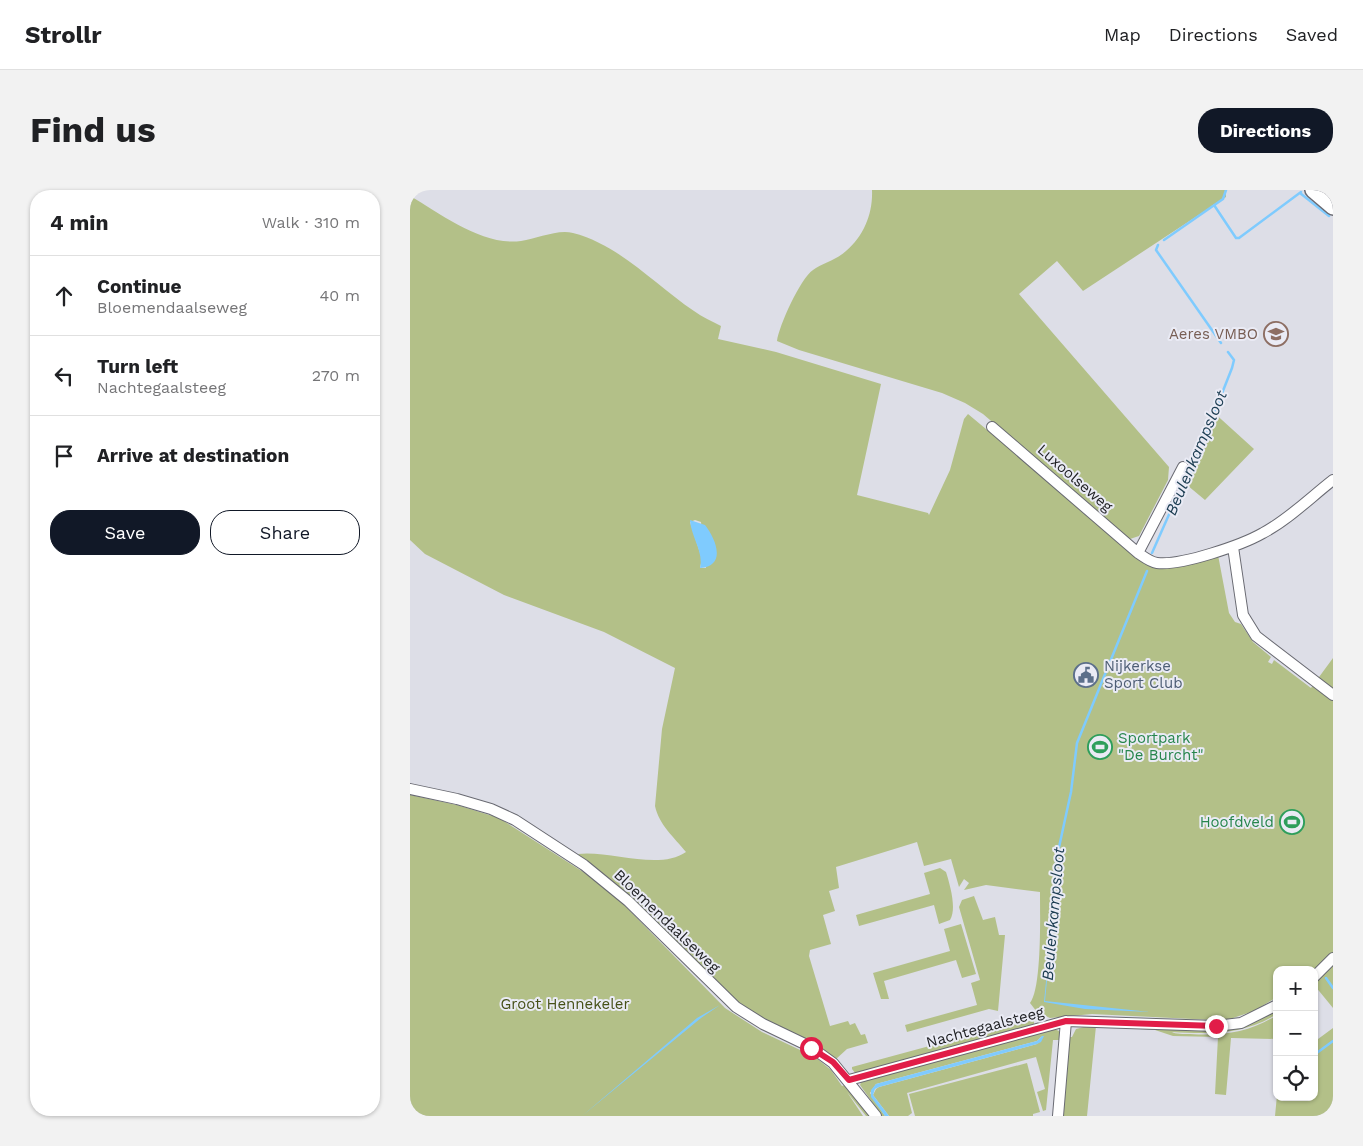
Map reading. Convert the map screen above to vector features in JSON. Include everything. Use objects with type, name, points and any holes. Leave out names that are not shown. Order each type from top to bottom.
[{"type":"street","points":[[1313,190],[1333,207]]},
{"type":"street","name":"Luxoolseweg","points":[[992,427],[1145,559],[1160,564],[1233,547],[1264,533],[1333,480]]},
{"type":"street","points":[[1138,552],[1183,467]]},
{"type":"street","points":[[1233,547],[1244,614],[1256,636],[1333,695]]},
{"type":"street","name":"Bloemendaalseweg","points":[[410,789],[457,798],[499,812],[584,865],[628,901],[736,1007],[758,1021],[823,1055],[849,1080],[876,1116]]},
{"type":"street","points":[[1318,973],[1333,958]]},
{"type":"street","name":"Nachtegaalsteeg","points":[[849,1080],[1066,1021],[1216,1026],[1241,1023],[1273,1007]]},
{"type":"street","points":[[1058,1116],[1066,1021]]},
{"type":"green space","points":[[872,190],[1226,190],[1226,197],[1083,291],[1057,261],[1019,294],[1169,467],[1168,480],[1139,536],[1130,539],[1123,534],[983,414],[965,403],[942,393],[799,350],[777,341],[791,303],[808,275],[813,270],[838,257],[858,238],[869,215]]},
{"type":"green space","points":[[410,196],[463,228],[492,239],[521,241],[554,233],[567,232],[590,239],[622,256],[694,311],[721,326],[718,339],[776,352],[881,384],[857,495],[928,513],[929,515],[950,470],[964,419],[968,414],[1146,563],[1218,555],[1229,613],[1235,622],[1241,624],[1253,642],[1271,657],[1268,662],[1272,664],[1274,660],[1311,688],[1333,658],[1333,1008],[1318,990],[1318,978],[1321,976],[1318,972],[1318,966],[1273,966],[1273,999],[1254,1011],[1230,1019],[1213,1020],[1092,1014],[1050,1018],[1037,1012],[1030,1003],[1037,982],[1040,892],[986,885],[964,890],[969,883],[964,879],[959,887],[951,859],[924,866],[917,842],[836,867],[839,888],[829,891],[835,911],[823,915],[831,944],[810,950],[809,956],[830,1026],[848,1021],[850,1025],[855,1023],[861,1035],[865,1034],[868,1043],[847,1049],[835,1060],[771,1024],[735,1000],[637,902],[578,854],[662,860],[686,852],[663,825],[655,806],[662,729],[675,668],[604,632],[504,595],[425,554],[410,540]],"holes":[[[695,520],[701,522],[706,568],[700,568],[702,559],[690,522]]]},
{"type":"green space","points":[[1211,410],[1254,449],[1205,500],[1181,480]]},
{"type":"green space","name":"Groot Hennekeler","points":[[410,795],[457,805],[499,818],[591,877],[624,905],[725,1008],[762,1032],[815,1057],[831,1070],[842,1086],[845,1085],[871,1116],[866,1116],[847,1092],[863,1116],[410,1116]]},
{"type":"green space","points":[[940,868],[946,872],[951,890],[953,910],[950,920],[939,924],[934,905],[859,926],[856,915],[930,894],[924,873]]},
{"type":"green space","points":[[974,896],[983,920],[995,917],[999,935],[1005,935],[998,1011],[989,1009],[907,1032],[905,1025],[977,1005],[971,983],[980,980],[959,907],[962,900]]},
{"type":"green space","points":[[961,924],[976,974],[962,978],[956,960],[884,981],[889,999],[881,999],[873,973],[950,951],[944,929]]},
{"type":"green space","points":[[1273,1011],[1273,1016],[1264,1021],[1226,1032],[1172,1032],[1180,1034],[1224,1034],[1256,1026],[1273,1017],[1273,1039],[1231,1038],[1226,1095],[1215,1094],[1218,1037],[1173,1036],[1155,1030],[1096,1026],[1087,1116],[1061,1116],[1069,1037],[1072,1037],[1076,1029],[1084,1027],[1084,1024],[1219,1029]]},
{"type":"green space","points":[[1029,1019],[1034,1021],[1034,1025],[856,1074],[852,1069],[852,1067]]},
{"type":"green space","points":[[1052,1028],[1059,1031],[1061,1040],[1053,1040],[1046,1110],[1043,1111],[1037,1092],[1045,1089],[1036,1057],[907,1093],[912,1113],[908,1116],[889,1116],[873,1095],[879,1087],[1037,1044],[1042,1036],[1037,1041],[876,1084],[870,1093],[885,1116],[882,1116],[860,1085],[862,1080]]},
{"type":"green space","points":[[1333,1028],[1333,1113],[1328,1116],[1275,1116],[1276,1101],[1318,1101],[1318,1039]]},
{"type":"green space","points":[[1027,1063],[1040,1112],[1033,1114],[1033,1116],[915,1116],[909,1094]]},
{"type":"water","points":[[690,520],[705,525],[713,537],[717,551],[716,557],[714,562],[708,566],[700,568],[699,550]]},
{"type":"water","points":[[1055,858],[1055,896],[1045,1001],[1150,1012],[1085,1009],[1044,1002],[1053,911]]},
{"type":"water","points":[[720,1005],[701,1018],[582,1116],[697,1018]]},
{"type":"water","points":[[1044,1036],[1041,1042],[1037,1044],[875,1089],[873,1095],[889,1116],[885,1116],[871,1097],[871,1090],[876,1084],[1037,1041]]},
{"type":"waterway","name":"Beulenkampsloot","points":[[1164,240],[1223,199],[1226,190]]},
{"type":"waterway","points":[[1214,205],[1236,238],[1239,238],[1301,192]]},
{"type":"waterway","points":[[1300,193],[1329,216]]},
{"type":"waterway","name":"Beulenkampsloot","points":[[1158,245],[1156,250],[1221,343]]},
{"type":"waterway","name":"Beulenkampsloot","points":[[1152,553],[1175,501],[1187,482],[1232,368],[1234,360],[1228,352]]},
{"type":"waterway","name":"Beulenkampsloot","points":[[1056,861],[1071,792],[1077,743],[1147,571]]},
{"type":"waterway","points":[[1326,978],[1333,988]]},
{"type":"waterway","points":[[1318,1052],[1333,1041]]},
{"type":"place","name":"Aeres VMBO","points":[[1276,334]]},
{"type":"place","name":"Nijkerkse Sport Club","points":[[1086,675]]},
{"type":"place","name":"Sportpark \"De Burcht\"","points":[[1100,747]]},
{"type":"place","name":"Hoofdveld","points":[[1292,822]]},
{"type":"route","points":[[811,1048],[833,1062],[849,1080],[1066,1021],[1099,1020],[1216,1026]]}]
